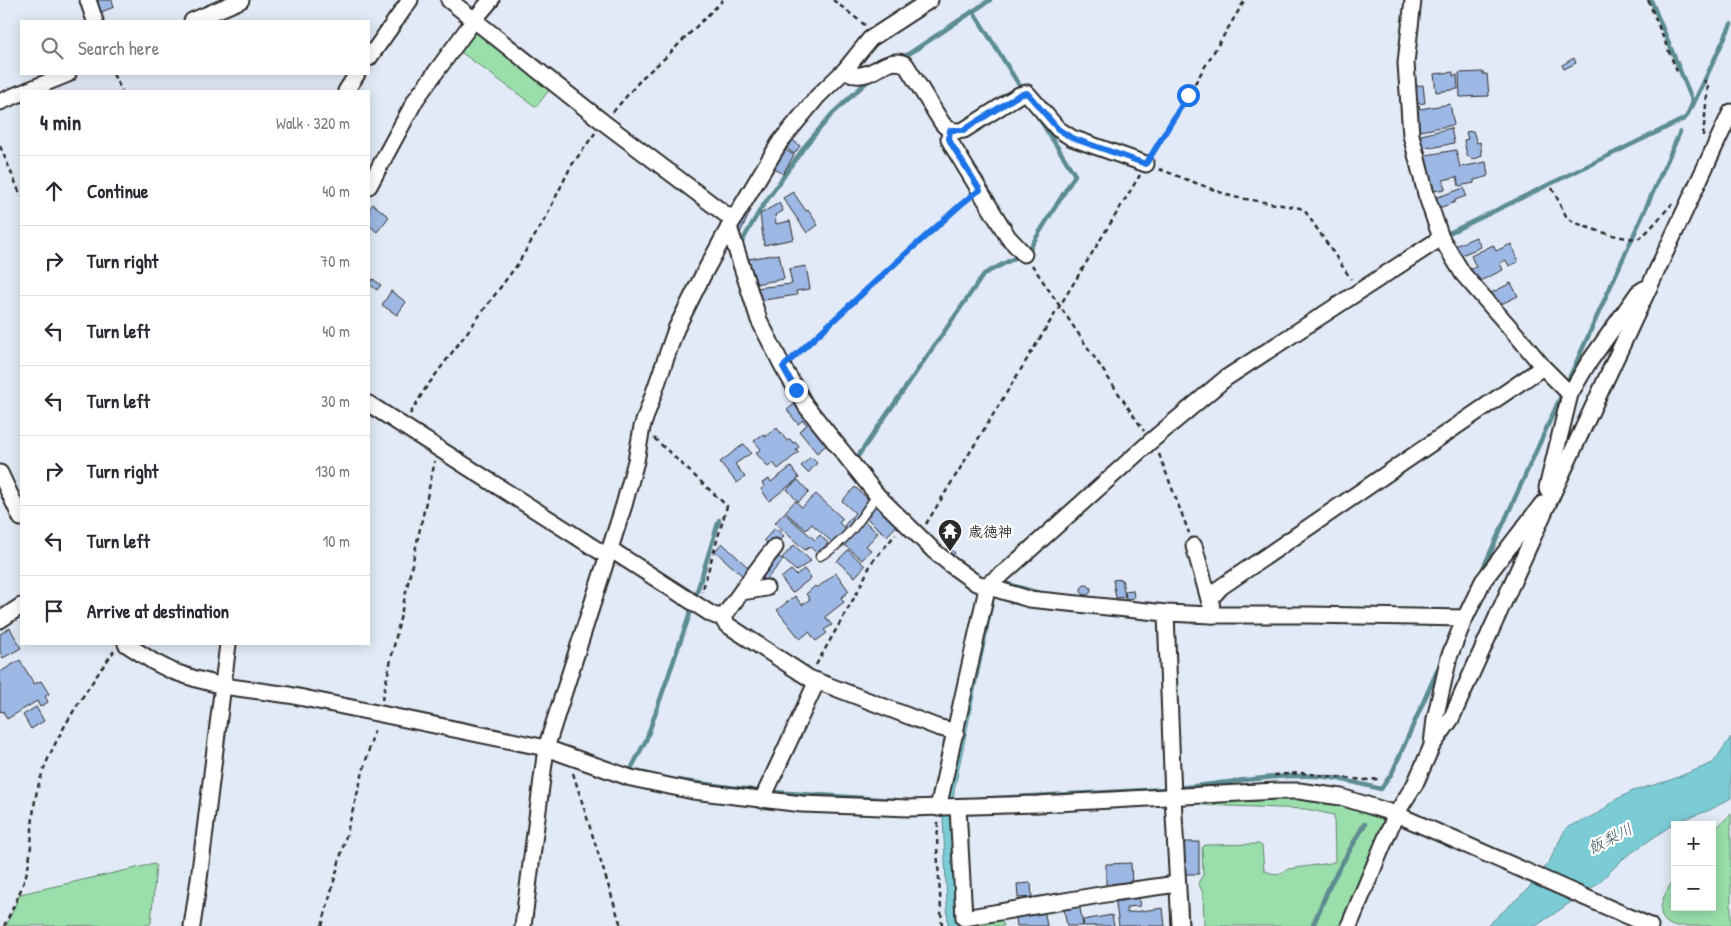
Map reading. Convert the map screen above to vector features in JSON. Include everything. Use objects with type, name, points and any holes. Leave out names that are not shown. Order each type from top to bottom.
[{"type":"street","points":[[88,0],[95,20]]},
{"type":"street","points":[[194,20],[241,0]]},
{"type":"street","points":[[370,57],[410,0]]},
{"type":"street","points":[[449,0],[731,224],[759,320],[806,406],[877,496],[918,536],[951,565],[976,583],[988,584],[1029,599],[1166,613],[1211,609],[1310,615],[1465,618]]},
{"type":"street","points":[[370,184],[416,98],[491,0]]},
{"type":"street","points":[[523,926],[546,748],[609,553],[636,461],[642,427],[676,329],[702,276],[780,142],[818,96],[845,70],[876,33],[930,0]]},
{"type":"street","points":[[1413,0],[1406,63],[1411,135],[1426,194],[1441,238],[1463,274],[1543,367],[1570,394]]},
{"type":"street","points":[[845,70],[854,75],[863,75],[892,63],[906,65],[942,123],[950,130],[964,130],[1019,95],[1027,93],[1062,132],[1072,138],[1146,164]]},
{"type":"street","points":[[28,90],[66,75]]},
{"type":"street","points":[[347,90],[357,75]]},
{"type":"street","points":[[0,102],[20,93]]},
{"type":"street","points":[[1349,926],[1402,817],[1432,746],[1451,718],[1731,112]]},
{"type":"street","points":[[950,130],[949,139],[952,145],[1008,237],[1024,254]]},
{"type":"street","points":[[1177,884],[1112,892],[964,918],[948,808],[956,732],[988,584],[1154,444],[1226,378],[1358,290],[1441,238]]},
{"type":"street","points":[[1551,498],[1547,488],[1570,394],[1587,365],[1638,293],[1651,286]]},
{"type":"street","points":[[1211,609],[1214,594],[1221,587],[1543,367]]},
{"type":"street","points":[[370,405],[609,553],[716,616],[724,616]]},
{"type":"street","points":[[0,472],[20,516]]},
{"type":"street","points":[[1432,746],[1435,719],[1449,656],[1465,618],[1483,581],[1539,506],[1551,498]]},
{"type":"street","points":[[775,546],[724,616],[726,624],[813,680],[928,724],[956,732]]},
{"type":"street","points":[[1194,546],[1211,609]]},
{"type":"street","points":[[742,592],[766,588]]},
{"type":"street","points":[[0,620],[20,607]]},
{"type":"street","points":[[1166,613],[1180,926]]},
{"type":"street","points":[[192,926],[200,879],[228,645]]},
{"type":"street","points":[[120,647],[172,671],[223,686],[289,695],[546,748],[631,778],[693,792],[762,800],[865,807],[948,808],[1299,791],[1341,797],[1402,817],[1650,926]]},
{"type":"street","points":[[762,800],[813,680]]},
{"type":"lane","points":[[820,556],[834,548],[842,540],[861,519],[877,496]]},
{"type":"path","points":[[402,426],[425,389],[517,265],[546,219],[571,166],[588,140],[643,77],[665,58],[723,0]]},
{"type":"path","points":[[833,0],[876,33]]},
{"type":"path","points":[[918,536],[1245,0]]},
{"type":"path","points":[[1648,0],[1678,74]]},
{"type":"path","points":[[114,75],[121,90]]},
{"type":"path","points":[[1703,141],[1707,82],[1704,80]]},
{"type":"path","points":[[0,146],[20,194]]},
{"type":"path","points":[[1146,164],[1233,197],[1300,208],[1305,211],[1358,290]]},
{"type":"path","points":[[1552,188],[1567,218],[1570,220],[1588,228],[1634,238]]},
{"type":"path","points":[[783,367],[947,218],[964,200],[980,190]]},
{"type":"path","points":[[1024,254],[1154,444],[1194,546]]},
{"type":"path","points":[[642,427],[727,506],[698,605]]},
{"type":"path","points":[[322,926],[379,714],[435,463],[441,450]]},
{"type":"path","points":[[813,680],[872,562],[906,524]]},
{"type":"path","points":[[4,926],[29,862],[33,811],[37,787],[43,770],[74,712],[120,647]]},
{"type":"path","points":[[571,757],[571,768],[621,926]]},
{"type":"path","points":[[942,926],[937,848],[948,808]]},
{"type":"green space","points":[[475,27],[551,88],[536,107],[458,50]]},
{"type":"green space","points":[[1302,799],[1338,804],[1381,816],[1383,823],[1343,926],[1314,926],[1332,883],[1366,825],[1363,822],[1329,883],[1310,926],[1204,926],[1203,893],[1198,883],[1203,875],[1202,848],[1205,845],[1259,844],[1262,846],[1264,870],[1273,873],[1335,861],[1334,815],[1306,809],[1203,805],[1221,801]]},
{"type":"green space","points":[[1731,814],[1731,926],[1673,926],[1662,917],[1661,911],[1664,897],[1671,884],[1671,911],[1716,911],[1716,828]]},
{"type":"green space","points":[[156,865],[151,923],[149,925],[6,926],[20,894]]},
{"type":"green space","points":[[1001,918],[1004,926],[967,926],[968,923]]},
{"type":"water","points":[[990,594],[995,596],[954,791],[952,822],[957,926],[948,926],[943,817],[944,801]]},
{"type":"water","name":"飯梨川","points":[[1731,737],[1731,798],[1710,810],[1679,821],[1671,821],[1671,825],[1624,858],[1596,885],[1536,926],[1487,926],[1528,889],[1550,860],[1566,828],[1599,813],[1615,800],[1633,791],[1668,781],[1713,763]]},
{"type":"building","points":[[91,0],[112,0],[114,7],[96,14]]},
{"type":"building","points":[[1574,58],[1576,63],[1564,69],[1562,65]]},
{"type":"building","points":[[1453,72],[1453,76],[1457,75],[1458,89],[1436,92],[1434,74]]},
{"type":"building","points":[[1483,72],[1483,74],[1487,74],[1489,96],[1460,97],[1459,73]]},
{"type":"building","points":[[1423,85],[1425,103],[1415,104],[1413,86]]},
{"type":"building","points":[[1450,104],[1454,125],[1419,131],[1414,107],[1419,106],[1420,109]]},
{"type":"building","points":[[1451,128],[1454,143],[1431,148],[1431,146],[1424,147],[1426,154],[1422,155],[1417,136]]},
{"type":"building","points":[[1473,131],[1477,143],[1480,142],[1482,156],[1472,160],[1472,158],[1467,156],[1464,140],[1468,139],[1466,132]]},
{"type":"building","points":[[789,137],[800,146],[794,154],[783,145]]},
{"type":"building","points":[[782,148],[794,155],[783,174],[771,166]]},
{"type":"building","points":[[1456,150],[1460,167],[1486,162],[1488,175],[1474,180],[1474,183],[1459,186],[1457,177],[1443,180],[1445,189],[1428,192],[1421,156]]},
{"type":"building","points":[[1464,188],[1466,196],[1439,208],[1435,198]]},
{"type":"building","points":[[793,192],[818,225],[807,233],[783,198]]},
{"type":"building","points":[[779,203],[783,211],[775,215],[776,224],[790,221],[794,239],[764,245],[760,214]]},
{"type":"building","points":[[373,204],[389,217],[377,232],[370,226],[370,208]]},
{"type":"building","points":[[745,207],[751,210],[740,233],[735,230]]},
{"type":"building","points":[[1476,237],[1481,247],[1459,256],[1455,246]]},
{"type":"building","points":[[1511,244],[1518,262],[1509,266],[1506,260],[1500,263],[1503,270],[1478,282],[1474,274],[1471,275],[1469,270],[1476,267],[1471,256],[1493,245],[1496,251]]},
{"type":"building","points":[[779,254],[784,279],[754,284],[748,259]]},
{"type":"building","points":[[806,266],[810,289],[796,291],[797,295],[758,301],[756,288],[792,284],[789,269]]},
{"type":"building","points":[[373,279],[381,285],[377,290],[370,283]]},
{"type":"building","points":[[1511,283],[1518,296],[1497,306],[1491,293]]},
{"type":"building","points":[[391,291],[406,302],[397,315],[382,305]]},
{"type":"building","points":[[797,402],[830,442],[817,453],[799,431],[807,425],[803,420],[798,424],[787,410]]},
{"type":"building","points":[[777,428],[787,441],[790,439],[799,447],[796,450],[799,452],[778,469],[773,463],[768,467],[756,453],[761,449],[754,441],[763,434],[765,437]]},
{"type":"building","points":[[744,444],[751,453],[735,464],[745,477],[737,483],[720,462]]},
{"type":"building","points":[[811,457],[817,463],[808,473],[801,466]]},
{"type":"building","points":[[791,467],[799,478],[769,501],[761,489],[765,486],[762,483],[769,479],[771,482]]},
{"type":"building","points":[[798,480],[809,492],[798,502],[787,489]]},
{"type":"building","points":[[855,487],[871,502],[849,530],[844,526],[855,513],[842,501]]},
{"type":"building","points":[[816,494],[843,519],[839,523],[848,531],[835,545],[812,524],[806,530],[785,512],[795,501],[802,507]]},
{"type":"building","points":[[876,502],[899,523],[887,536],[864,516]]},
{"type":"building","points":[[784,513],[815,540],[820,535],[828,543],[818,554],[810,547],[805,550],[775,523]]},
{"type":"building","points":[[863,520],[878,533],[866,546],[871,550],[862,560],[842,543]]},
{"type":"building","points":[[775,528],[784,536],[773,549],[764,540]]},
{"type":"building","points":[[722,543],[753,572],[746,579],[715,551]]},
{"type":"building","points":[[794,545],[811,561],[796,571],[782,558]]},
{"type":"building","name":"歳徳神","points":[[949,547],[955,553],[951,557],[945,552]]},
{"type":"building","points":[[848,550],[865,566],[855,577],[837,561]]},
{"type":"building","points":[[775,554],[783,560],[759,588],[750,580]]},
{"type":"building","points":[[804,569],[811,578],[792,593],[781,578],[791,570],[796,575]]},
{"type":"building","points":[[836,573],[849,591],[841,598],[844,602],[825,617],[832,625],[824,630],[827,633],[816,641],[809,632],[800,639],[777,610],[795,596],[802,605],[810,599],[806,594]]},
{"type":"building","points":[[1122,579],[1125,597],[1116,598],[1113,580]]},
{"type":"building","points":[[1086,585],[1091,590],[1086,595],[1081,590]]},
{"type":"building","points":[[1133,590],[1134,598],[1126,599],[1125,591]]},
{"type":"building","points":[[10,628],[21,648],[3,658],[0,652],[0,634]]},
{"type":"building","points":[[20,660],[34,684],[41,681],[49,694],[45,696],[48,702],[40,707],[37,701],[7,719],[3,711],[0,712],[0,672]]},
{"type":"building","points":[[36,707],[44,721],[31,729],[23,715]]},
{"type":"building","points":[[1181,842],[1199,842],[1199,874],[1182,874]]},
{"type":"building","points":[[1131,863],[1132,887],[1106,887],[1106,864]]},
{"type":"building","points":[[1031,883],[1032,897],[1018,898],[1017,884]]},
{"type":"building","points":[[1138,894],[1140,906],[1127,907],[1127,913],[1163,908],[1165,926],[1119,926],[1115,897]]},
{"type":"building","points":[[1181,897],[1187,897],[1189,926],[1183,926]]},
{"type":"building","points":[[1079,902],[1083,926],[1067,926],[1063,904]]},
{"type":"building","points":[[1044,909],[1047,926],[1017,926],[1015,912]]},
{"type":"building","points":[[1112,915],[1114,926],[1084,926],[1083,920]]},
{"type":"waterway","points":[[901,59],[990,0]]},
{"type":"waterway","points":[[1447,234],[1687,116],[1693,102],[1651,0]]},
{"type":"waterway","points":[[973,11],[1021,88]]},
{"type":"waterway","points":[[1692,107],[1731,24]]},
{"type":"waterway","points":[[740,245],[760,210],[805,146],[832,114],[870,79]]},
{"type":"waterway","points":[[856,459],[984,274],[1028,251],[1075,175],[1037,115]]},
{"type":"waterway","points":[[1567,383],[1680,132]]},
{"type":"waterway","points":[[1481,573],[1561,396]]},
{"type":"waterway","points":[[695,598],[719,520]]},
{"type":"waterway","points":[[1001,582],[1039,593]]},
{"type":"waterway","points":[[632,767],[646,740],[693,605]]},
{"type":"waterway","points":[[1178,788],[1265,778],[1316,776],[1381,789],[1392,773],[1441,662]]},
{"type":"waterway","points":[[635,771],[648,774]]},
{"type":"waterway","points":[[676,780],[752,790]]},
{"type":"waterway","points":[[976,799],[1166,789]]},
{"type":"waterway","points":[[773,792],[894,800]]},
{"type":"waterway","points":[[1313,926],[1331,883],[1365,824]]},
{"type":"place","name":"歳徳神","points":[[950,552]]},
{"type":"route","points":[[796,390],[783,367],[947,218],[964,200],[980,190],[949,139],[950,130],[964,130],[1019,95],[1027,93],[1054,125],[1072,138],[1146,164],[1188,95]]}]
